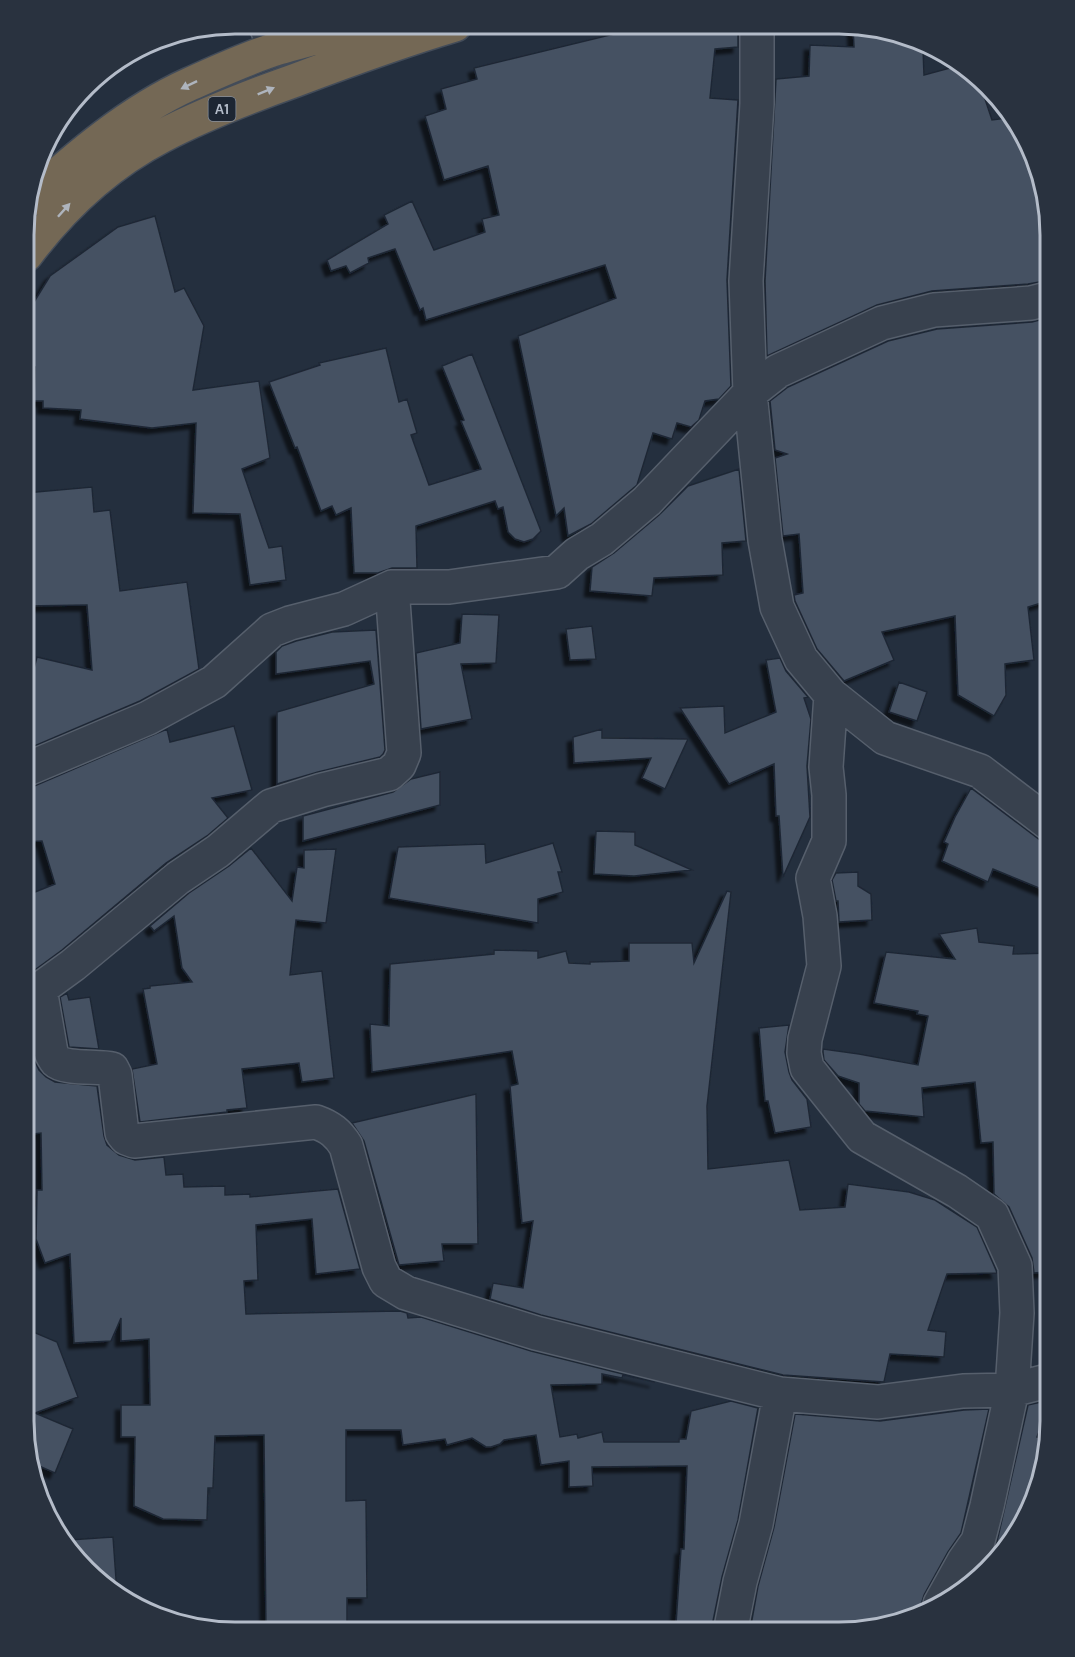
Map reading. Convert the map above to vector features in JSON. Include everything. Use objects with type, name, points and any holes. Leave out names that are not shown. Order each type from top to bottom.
[{"type":"highway","name":"A1","points":[[34,245],[73,199],[114,166],[160,136],[269,89],[387,45],[422,35]]},
{"type":"highway","name":"A1","points":[[40,190],[61,171],[144,110],[271,37]]},
{"type":"street","points":[[757,34],[758,104],[746,281],[750,393],[765,540],[777,607],[801,659],[831,695],[885,738],[980,771],[1040,817]]},
{"type":"street","points":[[34,766],[148,718],[214,682],[273,630],[290,623],[344,609],[392,587],[448,587],[557,572],[577,554],[602,539],[647,501],[750,393],[778,371],[882,323],[934,310],[1040,301]]},
{"type":"street","points":[[34,990],[130,919],[178,878],[218,851],[272,806],[322,790],[389,774],[399,765],[404,753],[392,587]]},
{"type":"street","points":[[831,695],[826,767],[829,795],[829,841],[813,878],[820,916],[824,966],[805,1040],[804,1053],[807,1068],[862,1137],[957,1191],[992,1215],[1015,1266],[1017,1313],[1012,1390],[978,1541],[947,1591]]},
{"type":"street","points":[[34,997],[55,1060],[63,1065],[99,1066],[112,1069],[115,1075],[122,1133],[126,1138],[134,1141],[316,1122],[329,1126],[346,1146],[379,1267],[386,1281],[395,1288],[536,1333],[780,1394],[878,1402],[963,1392],[1012,1390],[1040,1383]]},
{"type":"street","points":[[732,1622],[740,1582],[756,1524],[780,1394]]},
{"type":"building","points":[[612,34],[738,34],[738,47],[715,49],[710,98],[738,100],[727,280],[731,386],[719,399],[705,401],[699,420],[691,427],[677,423],[672,439],[653,433],[637,485],[591,524],[568,536],[564,508],[556,516],[518,336],[616,298],[605,265],[426,320],[423,308],[420,310],[395,249],[368,258],[369,263],[350,273],[346,266],[331,271],[327,260],[388,224],[384,215],[412,201],[434,250],[485,232],[482,219],[499,215],[488,166],[444,180],[425,116],[446,109],[441,89],[477,79],[474,68]]},
{"type":"building","points":[[853,35],[866,36],[891,41],[923,53],[924,75],[950,68],[984,95],[992,120],[1003,119],[1014,135],[1025,159],[1037,196],[1040,282],[932,291],[877,305],[767,356],[765,281],[776,79],[809,76],[810,45],[854,47]]},
{"type":"building","points":[[155,216],[175,292],[184,288],[204,326],[193,390],[259,381],[270,458],[242,469],[269,548],[282,546],[286,580],[250,585],[240,514],[193,513],[196,423],[152,428],[80,419],[81,410],[43,408],[43,401],[34,401],[34,302],[50,276],[118,227]]},
{"type":"building","points":[[1040,320],[1040,603],[1028,607],[1034,660],[1005,664],[1006,695],[994,716],[958,695],[955,616],[882,632],[894,660],[844,681],[817,649],[795,601],[794,595],[803,593],[799,534],[783,536],[775,458],[787,454],[775,450],[770,401],[788,387],[888,341],[937,329]]},
{"type":"building","points":[[386,348],[399,402],[407,399],[417,433],[411,435],[429,485],[481,469],[442,366],[472,354],[541,531],[533,539],[524,542],[515,539],[508,532],[503,507],[498,509],[495,501],[416,526],[417,568],[392,568],[378,573],[354,573],[351,508],[336,515],[332,506],[321,511],[269,382],[320,365],[319,363]]},
{"type":"building","points":[[739,469],[746,541],[722,543],[723,575],[654,578],[652,596],[590,591],[592,567],[614,553],[659,515],[688,486]]},
{"type":"building","points":[[92,487],[94,512],[110,510],[120,591],[187,582],[199,669],[140,701],[34,746],[34,668],[37,657],[92,670],[87,605],[34,606],[34,492]]},
{"type":"building","points":[[462,614],[499,615],[496,663],[461,664],[472,719],[421,729],[416,653],[460,643]]},
{"type":"building","points":[[592,626],[596,659],[570,660],[566,629]]},
{"type":"building","points":[[376,630],[385,750],[383,754],[380,757],[277,784],[277,712],[374,684],[370,661],[276,674],[276,652],[282,646],[296,641],[332,632]]},
{"type":"building","points":[[780,658],[786,671],[808,697],[804,698],[811,719],[807,766],[810,817],[783,877],[779,816],[776,816],[774,764],[729,784],[680,708],[724,706],[725,733],[776,712],[766,660]]},
{"type":"building","points":[[899,682],[927,692],[917,721],[889,712]]},
{"type":"building","points":[[234,726],[252,790],[212,798],[228,818],[207,836],[166,863],[34,971],[34,892],[55,884],[42,841],[34,841],[34,786],[167,729],[170,742]]},
{"type":"building","points":[[602,729],[602,738],[688,739],[665,789],[642,778],[651,758],[574,763],[573,737]]},
{"type":"building","points":[[440,772],[440,805],[303,841],[303,816],[393,792],[411,779]]},
{"type":"building","points":[[971,788],[1040,840],[1040,888],[993,869],[988,882],[942,861],[948,844],[944,842]]},
{"type":"building","points":[[596,831],[635,832],[635,845],[692,870],[634,876],[594,874]]},
{"type":"building","points":[[553,843],[562,872],[558,872],[563,892],[538,899],[538,923],[389,898],[398,847],[485,844],[486,863]]},
{"type":"building","points":[[251,848],[292,901],[297,867],[304,868],[304,850],[336,849],[326,923],[296,920],[290,975],[322,971],[334,1078],[302,1082],[299,1063],[242,1069],[247,1108],[140,1122],[132,1069],[157,1064],[143,989],[150,988],[150,986],[192,982],[182,968],[174,916],[154,931],[150,926],[189,893]]},
{"type":"building","points":[[858,872],[858,886],[871,894],[872,920],[839,922],[838,901],[836,901],[832,880],[836,873]]},
{"type":"building","points":[[727,891],[731,892],[707,1106],[708,1169],[789,1160],[800,1210],[845,1207],[848,1184],[909,1192],[935,1200],[977,1227],[997,1273],[947,1274],[928,1330],[946,1332],[944,1357],[890,1354],[884,1382],[783,1375],[541,1315],[490,1299],[493,1283],[523,1288],[533,1221],[522,1223],[510,1086],[518,1084],[512,1051],[372,1072],[370,1024],[389,1026],[390,964],[494,954],[494,950],[538,951],[538,958],[566,951],[569,963],[629,961],[629,943],[692,943],[694,963]]},
{"type":"building","points":[[977,928],[979,942],[1014,946],[1013,954],[1040,953],[1040,1272],[1034,1273],[1032,1258],[1009,1207],[994,1194],[993,1142],[981,1143],[975,1082],[922,1088],[924,1117],[865,1111],[859,1104],[859,1083],[838,1076],[824,1060],[823,1049],[918,1065],[928,1016],[917,1014],[918,1011],[874,1003],[886,952],[955,959],[939,934]]},
{"type":"building","points":[[67,993],[69,1000],[90,997],[99,1049],[69,1047],[60,997]]},
{"type":"building","points":[[789,1025],[785,1052],[789,1072],[792,1080],[807,1099],[811,1127],[775,1133],[768,1101],[765,1101],[759,1028]]},
{"type":"building","points":[[34,1059],[39,1070],[55,1082],[97,1086],[107,1145],[119,1155],[135,1160],[164,1157],[166,1175],[183,1174],[184,1187],[225,1186],[225,1195],[250,1194],[250,1197],[338,1189],[360,1269],[316,1274],[312,1219],[256,1225],[258,1280],[244,1281],[246,1314],[400,1311],[407,1313],[408,1318],[421,1317],[531,1351],[655,1382],[623,1375],[622,1378],[602,1374],[602,1384],[551,1385],[560,1437],[577,1434],[578,1438],[602,1432],[604,1442],[679,1442],[679,1439],[686,1439],[691,1411],[731,1401],[758,1408],[738,1520],[722,1577],[713,1622],[676,1622],[681,1549],[684,1549],[687,1466],[592,1467],[593,1486],[569,1487],[569,1461],[541,1465],[536,1435],[504,1440],[491,1447],[486,1447],[472,1438],[447,1445],[445,1439],[403,1445],[401,1430],[346,1430],[346,1501],[366,1500],[367,1598],[347,1598],[347,1622],[266,1622],[264,1435],[215,1436],[213,1488],[208,1488],[207,1520],[163,1519],[134,1506],[135,1437],[121,1437],[121,1405],[150,1405],[149,1339],[121,1341],[121,1318],[111,1341],[74,1343],[70,1254],[45,1263],[36,1239],[37,1190],[42,1190],[41,1133],[34,1134]]},
{"type":"building","points":[[476,1094],[478,1244],[442,1244],[444,1261],[399,1265],[364,1141],[352,1123]]},
{"type":"building","points":[[34,1332],[57,1342],[78,1397],[35,1413],[73,1429],[55,1473],[39,1466],[36,1448],[34,1421]]},
{"type":"building","points":[[1040,1402],[1037,1461],[1030,1486],[1014,1522],[993,1552],[996,1546],[1028,1405]]},
{"type":"building","points":[[989,1409],[961,1533],[924,1595],[921,1605],[879,1619],[852,1622],[752,1622],[758,1586],[774,1527],[795,1414],[880,1421]]},
{"type":"building","points":[[113,1537],[116,1583],[93,1564],[73,1540]]}]
